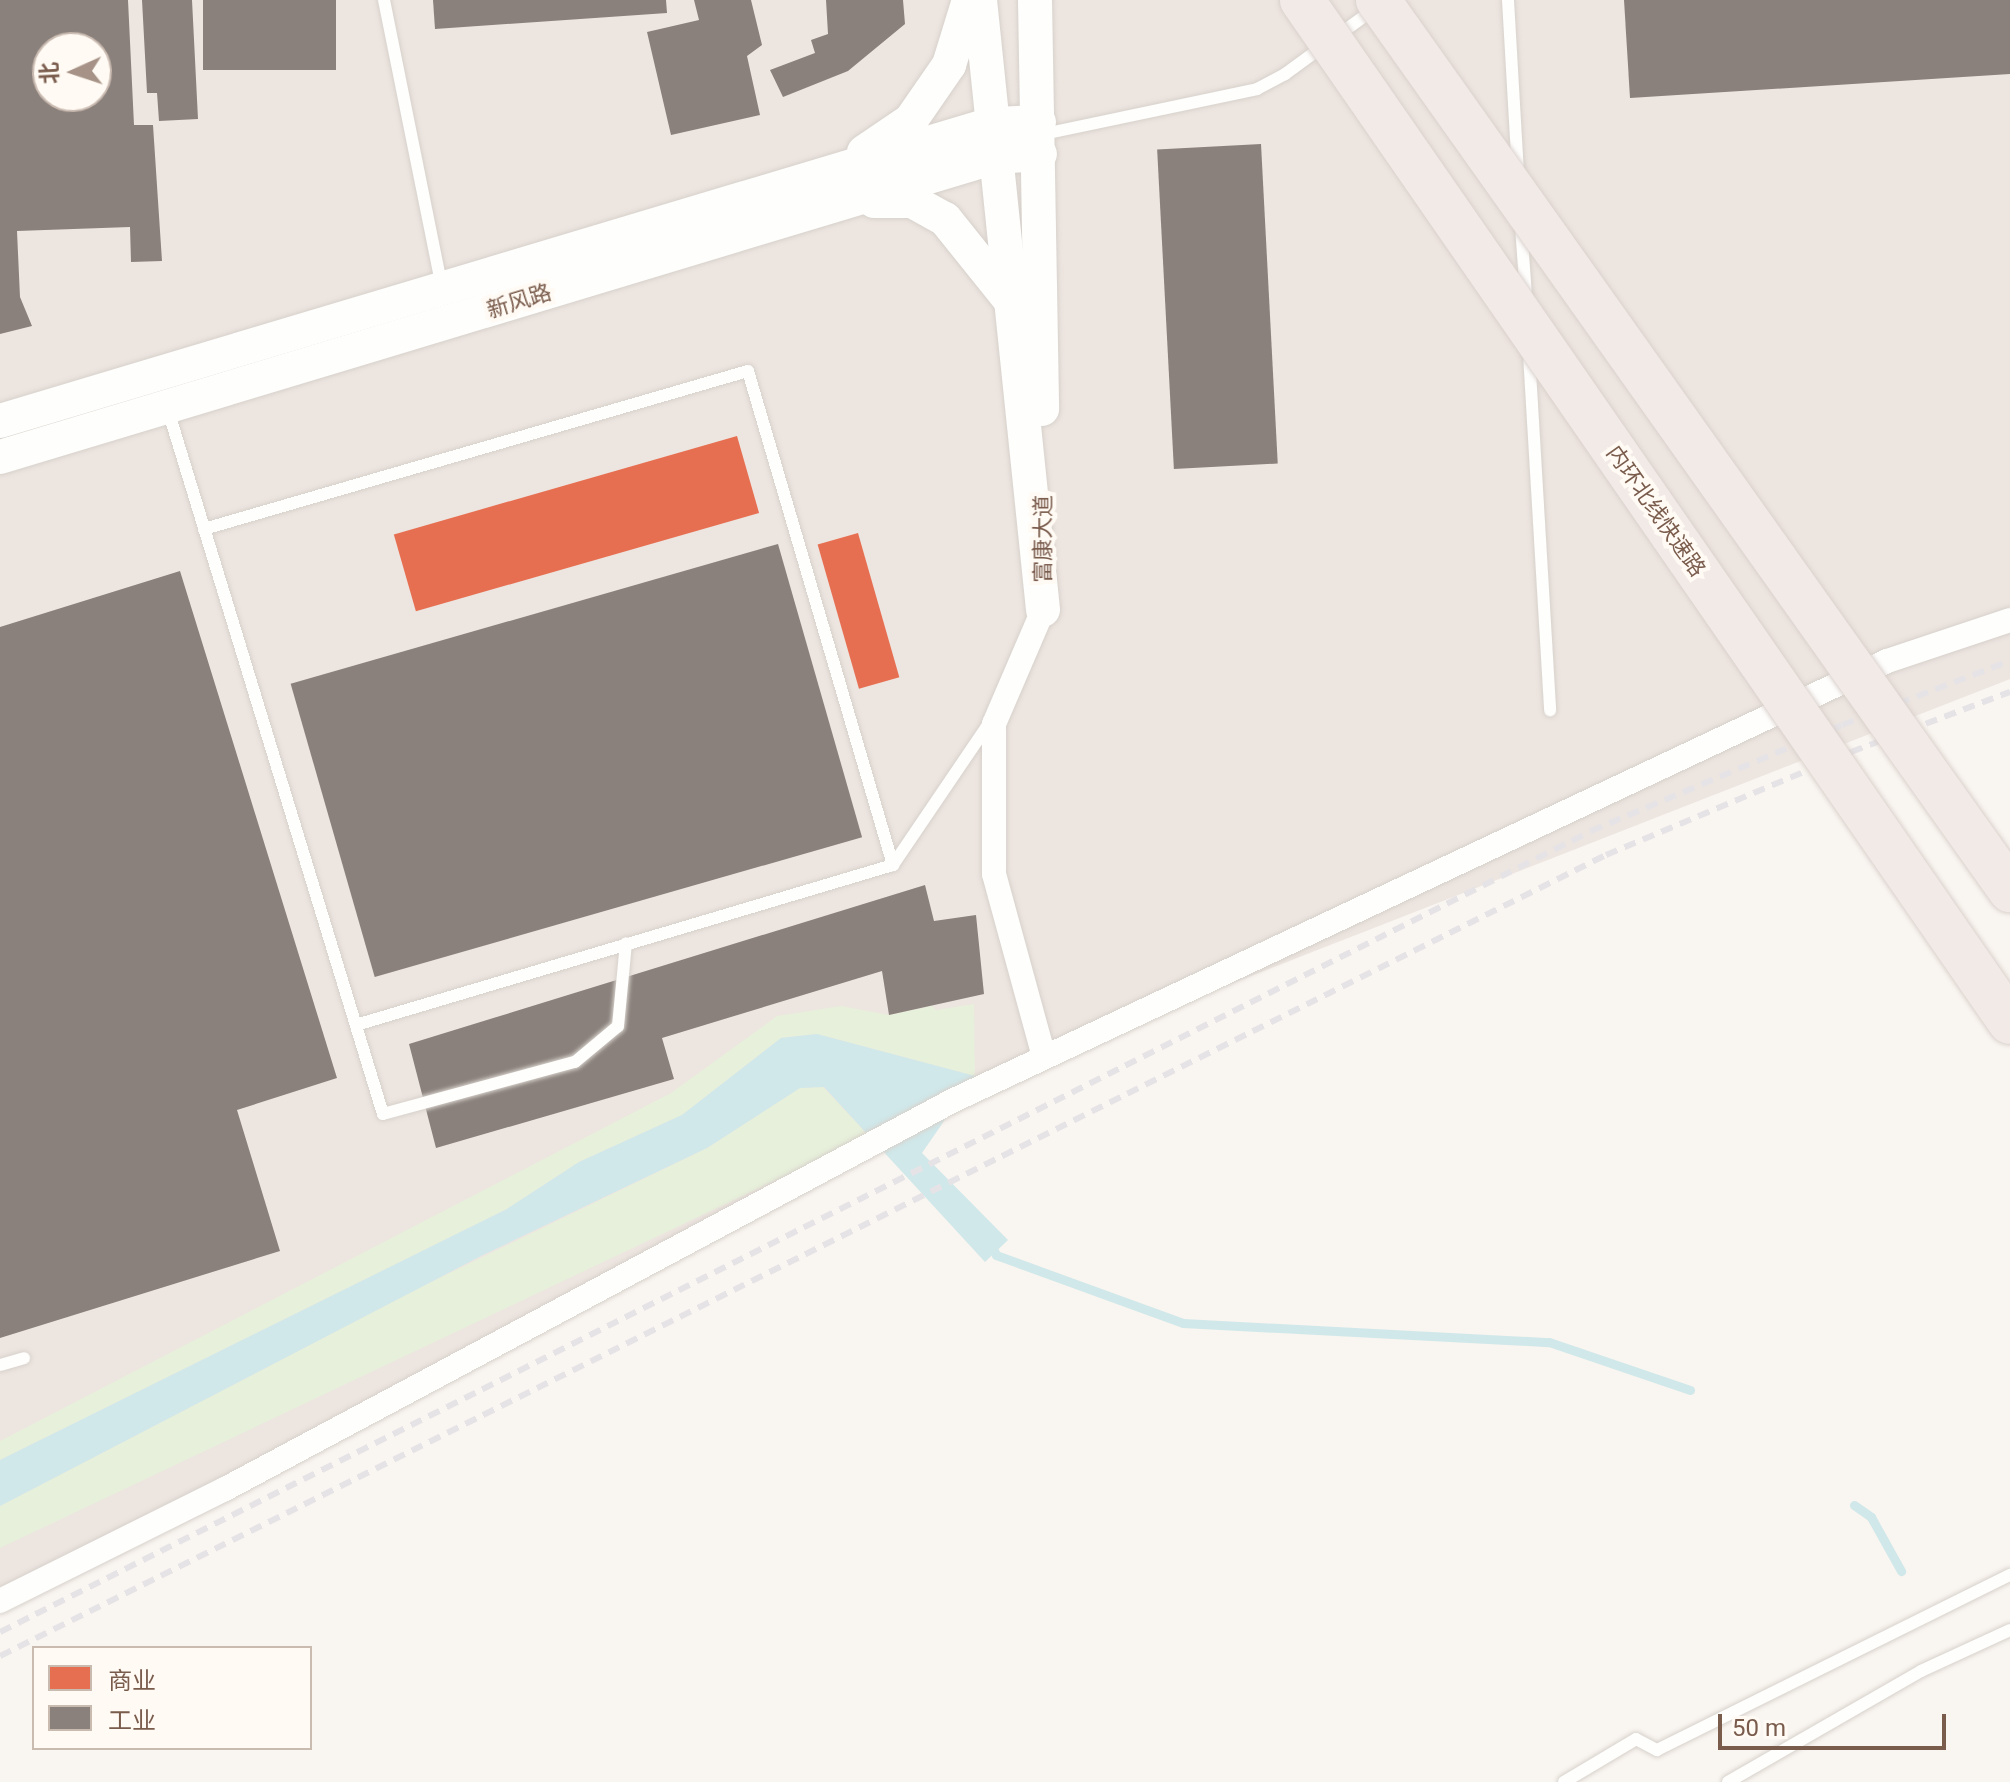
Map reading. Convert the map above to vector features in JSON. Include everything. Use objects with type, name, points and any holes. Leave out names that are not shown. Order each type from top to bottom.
[{"type":"highway","name":"内环北线快速路","points":[[1302,0],[2010,1022]]},
{"type":"highway","points":[[1378,0],[2010,890]]},
{"type":"main road","points":[[844,185],[911,120],[949,65],[969,0]]},
{"type":"main road","name":"富康大道","points":[[980,0],[1043,610]]},
{"type":"main road","name":"富康大道","points":[[1035,0],[1040,137],[1043,610]]},
{"type":"main road","name":"新风路","points":[[0,457],[167,407],[844,185],[992,124],[1040,137]]},
{"type":"main road","name":"新风路","points":[[0,421],[443,288],[844,185],[995,157],[1040,137]]},
{"type":"main road","points":[[844,185],[912,201],[945,219],[1011,301]]},
{"type":"street","points":[[1043,610],[994,724],[994,874],[1044,1057]]},
{"type":"street","points":[[0,1601],[225,1489],[952,1101],[1887,661],[2010,620]]},
{"type":"lane","points":[[384,0],[443,288]]},
{"type":"lane","points":[[1040,137],[1257,89],[1285,74],[1386,0]]},
{"type":"lane","points":[[1508,0],[1550,710]]},
{"type":"lane","points":[[204,529],[748,371],[893,865]]},
{"type":"lane","points":[[167,407],[383,1114],[575,1062],[618,1026],[626,943]]},
{"type":"lane","points":[[356,1025],[893,865],[1002,705]]},
{"type":"lane","points":[[0,1365],[24,1358]]},
{"type":"lane","points":[[1564,1782],[1636,1739],[1657,1750],[2010,1575]]},
{"type":"lane","points":[[1728,1782],[1921,1671],[2010,1630]]},
{"type":"shaded area","points":[[0,0],[2010,0],[2010,679],[1044,1057],[0,1590]]},
{"type":"green space","points":[[974,1004],[975,1076],[817,1034],[781,1038],[682,1115],[579,1162],[507,1209],[0,1460],[0,1441],[671,1093],[777,1016],[841,1006],[889,1015],[932,1006],[936,1010]]},
{"type":"green space","points":[[823,1087],[869,1136],[0,1548],[0,1506],[425,1285],[707,1148],[800,1088]]},
{"type":"water","points":[[817,1034],[975,1076],[922,1153],[1008,1240],[985,1262],[824,1087],[800,1088],[707,1148],[481,1256],[0,1506],[0,1460],[507,1209],[579,1162],[682,1115],[781,1038]]},
{"type":"building: 商业","points":[[737,436],[759,513],[416,611],[394,534]]},
{"type":"building: 商业","points":[[858,533],[899,677],[859,689],[818,545]]},
{"type":"building: 工业","points":[[0,0],[128,0],[134,125],[153,125],[162,261],[131,262],[130,227],[17,231],[20,297],[32,326],[0,334]]},
{"type":"building: 工业","points":[[142,0],[192,0],[198,119],[159,121],[157,93],[147,93]]},
{"type":"building: 工业","points":[[203,0],[336,0],[336,70],[203,70]]},
{"type":"building: 工业","points":[[433,0],[666,0],[667,13],[435,29]]},
{"type":"building: 工业","points":[[694,0],[751,0],[762,45],[747,56],[760,115],[671,135],[647,32],[699,20]]},
{"type":"building: 工业","points":[[826,0],[903,0],[905,24],[848,71],[783,97],[770,70],[815,53],[811,40],[828,34]]},
{"type":"building: 工业","points":[[1624,0],[2010,0],[2010,74],[1630,98]]},
{"type":"building: 工业","points":[[1261,144],[1278,464],[1174,469],[1157,149]]},
{"type":"building: 工业","points":[[778,544],[862,837],[375,977],[291,684]]},
{"type":"building: 工业","points":[[180,571],[337,1078],[237,1110],[280,1251],[0,1338],[0,627]]},
{"type":"building: 工业","points":[[925,885],[934,921],[976,915],[984,994],[889,1015],[882,971],[662,1038],[674,1079],[436,1148],[409,1044]]},
{"type":"waterway","points":[[990,1242],[996,1255],[1183,1323],[1549,1342],[1690,1390]]},
{"type":"waterway","points":[[1854,1505],[1871,1517],[1901,1571]]},
{"type":"railway","points":[[0,1632],[1591,831],[1842,725],[2010,661]]},
{"type":"railway","points":[[0,1656],[1606,855],[1851,752],[2010,692]]}]
